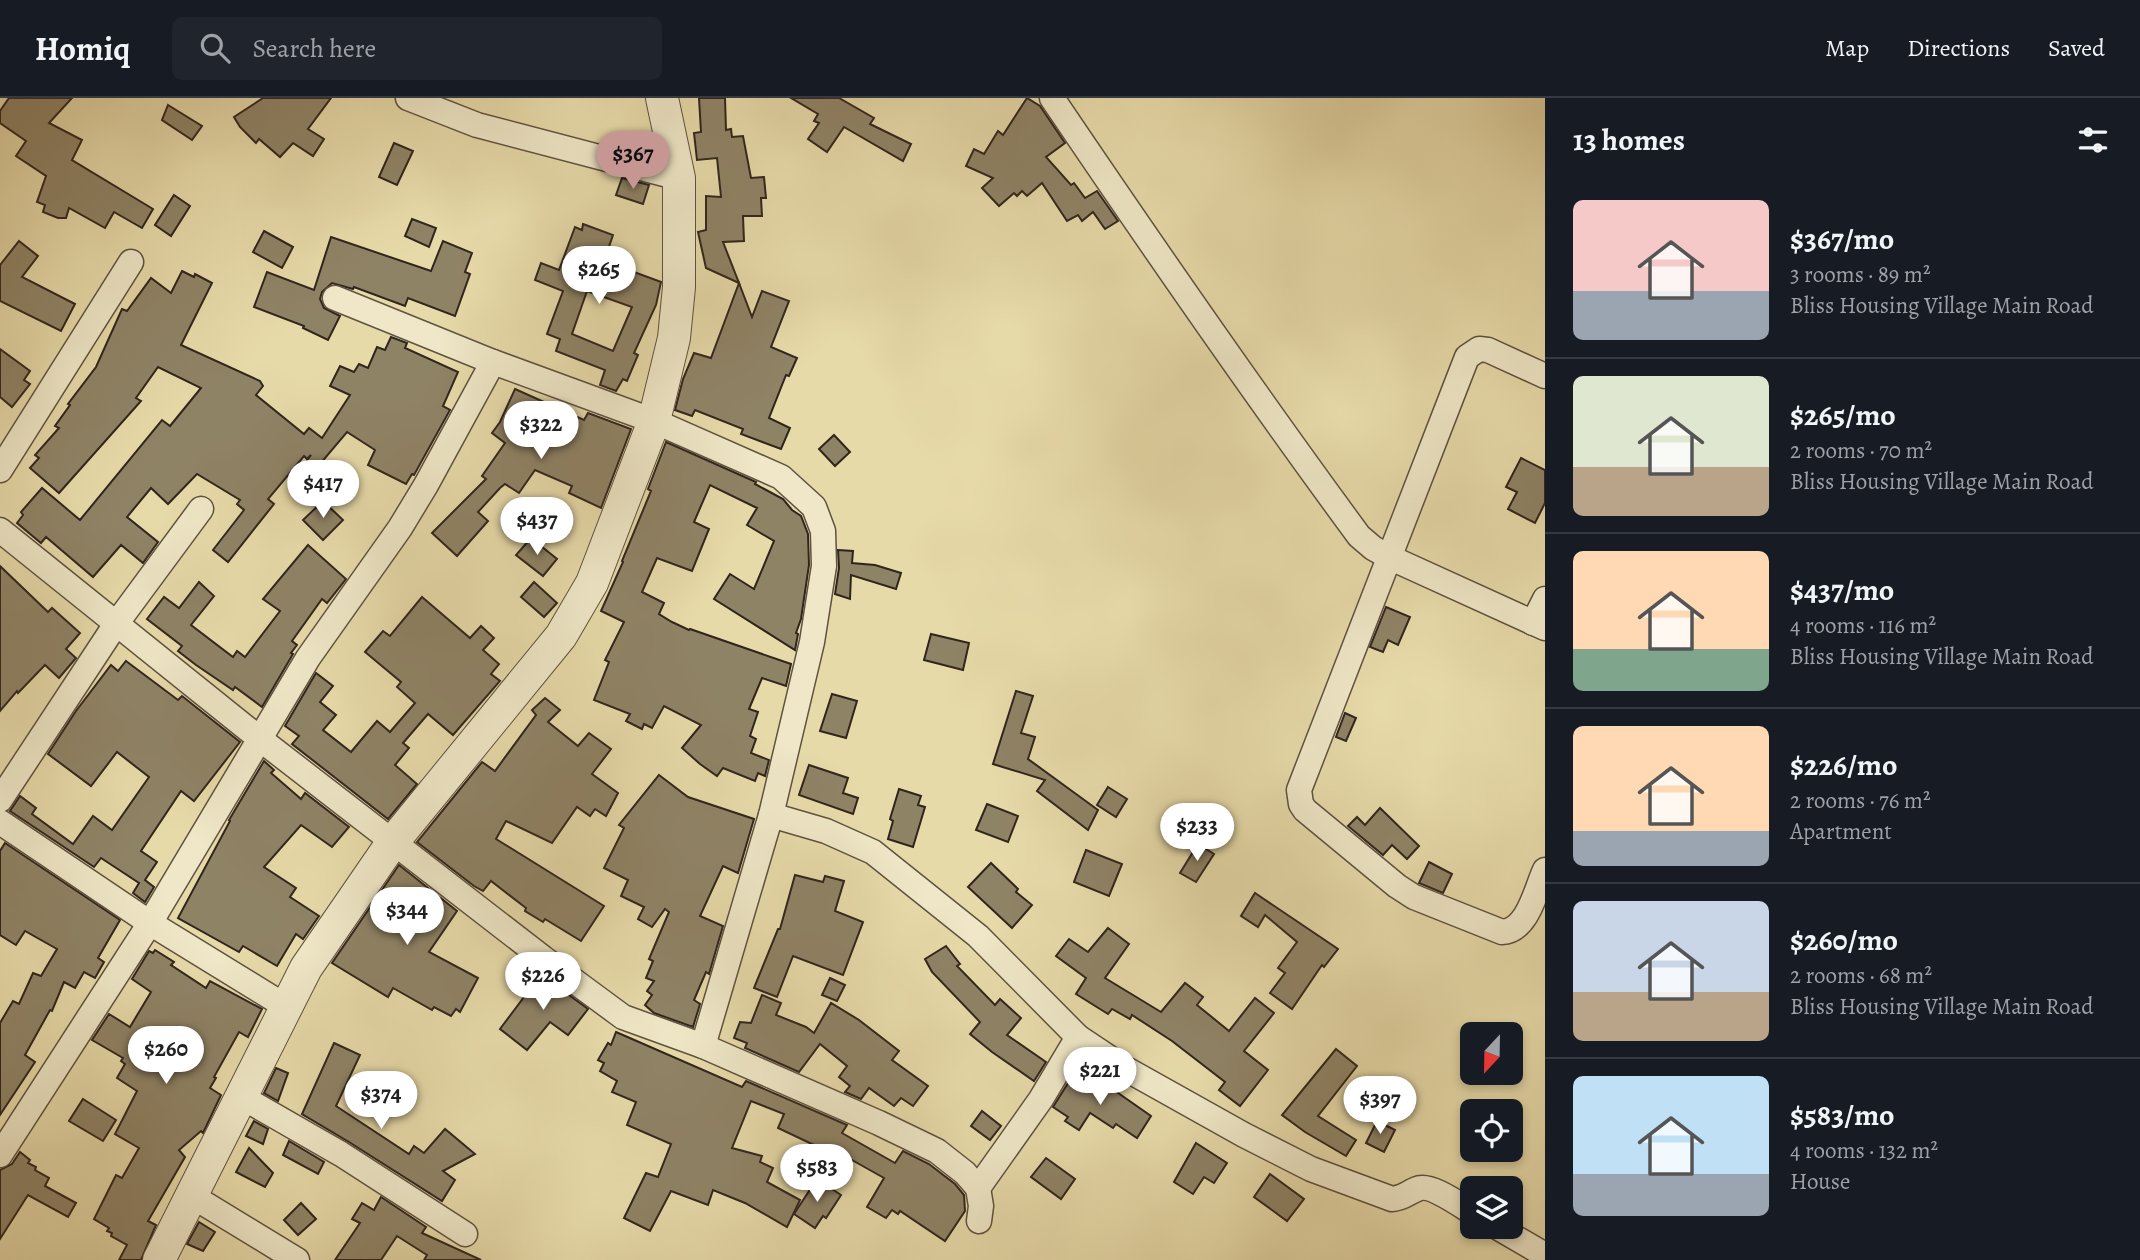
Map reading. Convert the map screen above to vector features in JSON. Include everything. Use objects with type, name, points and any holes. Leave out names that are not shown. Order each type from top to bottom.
[{"type":"street","points":[[408,98],[477,125],[678,178]]},
{"type":"street","points":[[159,1260],[306,968],[392,843],[561,636],[592,583],[654,421],[674,338],[679,286],[678,178],[662,98]]},
{"type":"street","points":[[1052,98],[1291,444],[1359,536],[1391,558],[1539,626],[1545,599]]},
{"type":"street","points":[[0,470],[131,262]]},
{"type":"street","points":[[335,298],[493,362],[654,421],[781,477],[814,507],[823,531],[824,566],[813,642],[771,815],[702,1046]]},
{"type":"street","points":[[1545,376],[1488,350],[1479,349],[1467,357],[1299,790],[1301,804],[1397,886],[1414,897],[1502,932],[1516,928],[1524,919],[1545,870]]},
{"type":"street","points":[[0,1155],[150,923],[308,658],[406,517],[493,362]]},
{"type":"street","points":[[0,800],[116,624],[201,509]]},
{"type":"street","points":[[0,530],[392,843],[623,1017],[702,1046],[937,1151],[965,1173],[978,1188],[981,1206],[979,1221]]},
{"type":"street","points":[[771,815],[825,831],[873,852],[978,936],[1078,1037],[1138,1076],[1311,1169],[1392,1199],[1405,1198],[1418,1188],[1428,1188],[1460,1205]]},
{"type":"street","points":[[0,822],[150,923],[285,1006]]},
{"type":"street","points":[[978,1188],[1041,1099],[1078,1037]]},
{"type":"street","points":[[240,1096],[341,1154],[465,1234]]},
{"type":"street","points":[[192,1196],[297,1260]]},
{"type":"street","points":[[1518,1239],[1545,1255]]},
{"type":"building","points":[[9,98],[72,98],[49,123],[82,140],[72,160],[153,209],[142,228],[114,212],[105,228],[69,208],[66,218],[43,212],[45,205],[37,202],[46,176],[16,156],[26,141],[0,123],[0,111]]},
{"type":"building","points":[[263,98],[331,98],[308,129],[324,139],[313,156],[293,143],[280,157],[259,139],[256,143],[240,127],[234,117]]},
{"type":"building","points":[[699,98],[725,98],[726,130],[731,129],[732,137],[743,136],[751,178],[764,177],[766,198],[761,198],[762,216],[743,216],[744,241],[723,242],[739,283],[706,268],[698,232],[706,230],[706,196],[721,197],[717,158],[697,160],[694,133],[701,132]]},
{"type":"building","points":[[791,98],[839,98],[874,118],[870,124],[911,144],[903,161],[844,127],[827,152],[808,139],[819,123],[814,121],[818,114]]},
{"type":"building","points":[[1027,98],[1040,106],[1065,143],[1046,157],[1071,185],[1074,183],[1085,198],[1097,191],[1118,221],[1105,229],[1093,212],[1082,221],[1078,215],[1067,221],[1042,183],[1027,196],[1022,191],[1017,196],[1014,193],[999,206],[982,188],[993,178],[966,166],[974,149],[984,154],[998,131],[1003,135]]},
{"type":"building","points":[[168,105],[202,126],[192,140],[162,120]]},
{"type":"building","points":[[394,143],[413,151],[397,185],[379,177]]},
{"type":"building","points":[[622,178],[649,185],[643,204],[616,195]]},
{"type":"building","points":[[174,195],[190,206],[171,236],[155,225]]},
{"type":"building","points":[[412,219],[436,228],[429,247],[405,236]]},
{"type":"building","points":[[583,224],[613,235],[604,261],[661,282],[656,305],[634,353],[638,355],[627,381],[623,379],[616,391],[600,385],[605,370],[556,351],[560,339],[547,334],[563,291],[535,280],[541,263],[559,270],[575,227],[582,230]],"holes":[[[587,291],[632,307],[613,351],[572,334]]]},
{"type":"building","points":[[264,231],[293,247],[282,268],[253,252]]},
{"type":"building","points":[[331,237],[431,271],[443,241],[472,253],[465,272],[470,274],[455,316],[408,298],[405,306],[354,287],[353,289],[332,283],[322,292],[320,299],[324,308],[340,316],[328,340],[303,328],[304,326],[254,307],[267,272],[314,290]]},
{"type":"building","points":[[19,241],[38,256],[22,277],[75,304],[61,331],[0,301],[0,265]]},
{"type":"building","points":[[182,271],[212,283],[181,345],[260,381],[263,386],[256,395],[304,434],[309,428],[322,438],[350,395],[330,386],[340,366],[354,372],[359,364],[368,368],[377,347],[385,350],[391,337],[407,343],[405,348],[458,372],[443,406],[450,410],[414,475],[412,474],[406,484],[368,465],[375,450],[347,432],[315,470],[305,463],[311,455],[307,459],[304,456],[268,499],[274,504],[228,562],[213,550],[244,510],[237,504],[240,500],[197,474],[168,504],[151,488],[127,517],[158,542],[143,563],[121,545],[93,577],[46,537],[41,543],[17,523],[23,515],[21,512],[42,488],[80,520],[162,420],[170,426],[201,388],[158,367],[136,398],[141,401],[59,493],[30,468],[39,458],[35,455],[59,428],[55,426],[70,405],[68,404],[96,367],[122,309],[127,311],[151,278],[171,293]]},
{"type":"building","points":[[739,283],[752,317],[762,291],[789,301],[771,347],[797,358],[789,376],[786,375],[769,418],[790,428],[781,449],[741,434],[743,429],[695,410],[692,416],[675,410],[683,379],[694,353],[711,358]]},
{"type":"building","points":[[0,349],[30,371],[24,380],[30,384],[12,407],[0,397]]},
{"type":"building","points":[[515,389],[584,420],[588,413],[631,429],[601,508],[569,493],[572,486],[535,470],[519,493],[505,484],[478,512],[488,521],[457,556],[432,533],[486,479],[482,476],[505,443],[492,433]]},
{"type":"building","points":[[834,435],[850,452],[835,466],[819,449]]},
{"type":"building","points":[[666,442],[756,482],[755,484],[783,499],[801,516],[808,534],[809,565],[795,650],[714,599],[730,574],[754,589],[774,541],[747,525],[757,508],[710,485],[694,522],[709,529],[692,571],[657,558],[642,592],[664,603],[659,614],[672,622],[791,664],[786,686],[762,678],[749,709],[758,712],[750,736],[756,739],[751,753],[769,760],[765,776],[758,773],[755,781],[723,768],[717,776],[700,764],[682,748],[701,725],[664,706],[652,728],[644,724],[642,729],[626,721],[630,714],[594,700],[609,662],[605,660],[624,622],[601,611],[651,491],[648,489]]},
{"type":"building","points":[[1521,458],[1545,470],[1545,503],[1535,523],[1508,509],[1517,492],[1506,487]]},
{"type":"building","points":[[323,501],[343,520],[323,540],[303,520]]},
{"type":"building","points":[[531,538],[557,559],[543,576],[516,555]]},
{"type":"building","points":[[308,545],[346,579],[327,603],[322,599],[292,641],[297,645],[291,653],[293,654],[262,707],[235,687],[233,690],[196,665],[178,651],[182,646],[147,619],[164,597],[179,608],[199,582],[214,596],[191,625],[233,657],[237,651],[245,657],[280,611],[263,599]]},
{"type":"building","points":[[838,550],[853,551],[852,563],[875,565],[901,573],[896,589],[851,575],[850,599],[835,594],[839,568]]},
{"type":"building","points":[[0,566],[48,612],[52,608],[80,633],[66,649],[76,658],[59,678],[45,665],[0,711]]},
{"type":"building","points":[[534,582],[557,603],[544,617],[521,597]]},
{"type":"building","points":[[422,597],[470,638],[481,626],[494,638],[483,650],[499,664],[491,674],[500,681],[453,735],[428,714],[403,743],[409,748],[395,765],[417,784],[388,819],[292,744],[299,736],[285,726],[316,673],[333,686],[320,702],[336,715],[323,730],[351,752],[377,721],[390,732],[415,703],[397,687],[401,682],[365,652],[383,631],[390,636]]},
{"type":"building","points":[[1386,607],[1410,617],[1398,645],[1388,640],[1383,652],[1370,647]]},
{"type":"building","points":[[931,634],[969,643],[963,670],[924,660]]},
{"type":"building","points":[[126,661],[178,700],[182,696],[240,742],[194,801],[181,791],[141,851],[157,862],[145,880],[154,887],[145,902],[133,893],[139,883],[101,858],[94,867],[10,811],[20,796],[36,808],[32,814],[73,844],[93,816],[112,830],[149,777],[117,752],[91,786],[48,754],[111,665],[118,671]]},
{"type":"building","points":[[1016,691],[1033,696],[1021,733],[1035,737],[1028,759],[1098,810],[1088,830],[1037,791],[1045,780],[993,764]]},
{"type":"building","points":[[832,694],[857,701],[846,738],[820,731]]},
{"type":"building","points":[[545,698],[560,710],[548,722],[578,746],[589,733],[611,749],[592,774],[618,793],[606,816],[595,809],[590,816],[577,807],[552,843],[506,821],[496,839],[604,906],[581,941],[545,919],[543,922],[525,911],[526,908],[491,881],[483,891],[474,886],[417,842],[482,762],[495,771],[536,715],[532,710]]},
{"type":"building","points":[[1345,713],[1356,718],[1346,741],[1336,737]]},
{"type":"building","points":[[264,761],[274,770],[271,773],[301,799],[305,793],[349,827],[332,847],[301,825],[264,867],[296,888],[290,897],[319,916],[303,939],[296,934],[277,966],[243,946],[239,952],[178,918],[229,820]]},
{"type":"building","points":[[809,765],[848,778],[843,793],[858,798],[853,814],[799,795]]},
{"type":"building","points":[[659,775],[688,797],[754,819],[738,873],[723,866],[700,916],[723,926],[709,974],[706,972],[694,1000],[700,1004],[693,1027],[654,1013],[645,1005],[652,995],[647,991],[654,981],[646,978],[653,961],[649,959],[669,912],[665,909],[652,927],[638,919],[644,907],[621,896],[628,880],[604,868],[624,828],[619,825]]},
{"type":"building","points":[[1108,787],[1127,799],[1116,817],[1097,805]]},
{"type":"building","points":[[899,789],[921,796],[918,805],[925,807],[913,847],[888,839],[893,821],[890,819]]},
{"type":"building","points":[[987,804],[1018,816],[1008,842],[976,830]]},
{"type":"building","points":[[1380,808],[1419,846],[1407,859],[1392,845],[1383,855],[1348,826],[1357,817],[1365,825]]},
{"type":"building","points":[[5,843],[120,920],[98,958],[104,962],[95,978],[84,972],[75,988],[64,982],[52,1011],[50,1010],[25,1055],[35,1062],[0,1115],[0,1023],[13,1001],[19,1004],[33,973],[41,976],[57,949],[25,931],[16,945],[0,935],[0,851]]},
{"type":"building","points":[[1198,844],[1214,854],[1196,882],[1180,873]]},
{"type":"building","points":[[1086,850],[1122,864],[1109,896],[1074,882]]},
{"type":"building","points":[[1429,862],[1452,874],[1443,893],[1419,883]]},
{"type":"building","points":[[991,863],[1018,889],[1016,892],[1032,905],[1012,928],[968,887]]},
{"type":"building","points":[[399,865],[457,911],[429,952],[478,978],[460,1012],[456,1009],[451,1016],[434,1007],[432,1010],[393,988],[388,997],[332,963]]},
{"type":"building","points":[[795,875],[823,882],[825,876],[844,881],[835,911],[863,922],[843,975],[793,956],[777,997],[754,988],[780,929]]},
{"type":"building","points":[[1255,893],[1338,949],[1324,967],[1322,965],[1292,1009],[1270,993],[1285,973],[1278,968],[1297,942],[1265,915],[1258,927],[1241,916]]},
{"type":"building","points":[[1108,928],[1129,944],[1105,978],[1161,1012],[1185,983],[1203,997],[1197,1005],[1229,1031],[1255,998],[1274,1013],[1244,1051],[1268,1070],[1240,1106],[1219,1090],[1225,1082],[1172,1041],[1132,1015],[1130,1019],[1112,1009],[1108,1014],[1076,994],[1086,978],[1056,956],[1069,939],[1088,952]]},
{"type":"building","points":[[946,946],[960,964],[957,966],[995,1005],[1000,999],[1021,1018],[1007,1035],[1046,1062],[1034,1081],[970,1034],[980,1022],[932,972],[925,959]]},
{"type":"building","points":[[155,950],[174,962],[171,965],[206,988],[210,981],[262,1009],[248,1037],[239,1032],[214,1077],[216,1078],[210,1088],[221,1095],[203,1133],[201,1131],[179,1150],[185,1157],[148,1221],[156,1225],[141,1260],[119,1260],[127,1245],[111,1236],[112,1233],[107,1231],[109,1228],[94,1219],[116,1175],[122,1178],[139,1148],[115,1134],[137,1091],[117,1078],[125,1064],[121,1061],[123,1058],[92,1040],[109,1014],[130,1027],[151,992],[132,979],[149,951],[153,953]]},
{"type":"building","points":[[539,973],[588,1009],[568,1035],[550,1022],[527,1050],[500,1029]]},
{"type":"building","points":[[830,978],[845,985],[837,1001],[822,995]]},
{"type":"building","points":[[762,995],[781,1003],[776,1015],[814,1033],[831,1003],[859,1020],[899,1051],[892,1060],[928,1086],[913,1106],[901,1098],[894,1106],[869,1088],[861,1099],[845,1092],[850,1086],[839,1077],[847,1066],[820,1044],[799,1072],[745,1048],[747,1043],[734,1038],[740,1022],[751,1023]]},
{"type":"building","points":[[616,1032],[742,1087],[746,1081],[847,1125],[842,1133],[895,1163],[903,1151],[929,1164],[955,1184],[964,1195],[965,1211],[945,1241],[900,1211],[898,1214],[892,1210],[886,1218],[867,1207],[884,1178],[834,1150],[833,1154],[778,1128],[784,1114],[751,1101],[732,1148],[762,1156],[760,1162],[773,1168],[767,1182],[800,1200],[787,1227],[745,1203],[713,1190],[708,1205],[671,1191],[650,1231],[624,1218],[646,1173],[658,1177],[671,1144],[627,1125],[636,1102],[612,1092],[617,1081],[600,1071],[604,1063],[598,1060],[608,1043],[611,1045]]},
{"type":"building","points":[[334,1043],[360,1055],[336,1106],[409,1154],[414,1146],[424,1153],[445,1129],[475,1154],[443,1171],[455,1180],[442,1201],[302,1114]]},
{"type":"building","points":[[1336,1049],[1357,1066],[1318,1116],[1356,1140],[1346,1156],[1282,1115]]},
{"type":"building","points":[[276,1068],[288,1073],[278,1101],[264,1093]]},
{"type":"building","points":[[1091,1074],[1151,1116],[1137,1138],[1116,1124],[1113,1128],[1090,1113],[1079,1130],[1065,1121],[1068,1117],[1053,1107],[1070,1080],[1082,1088]]},
{"type":"building","points":[[83,1099],[116,1120],[103,1141],[69,1121]]},
{"type":"building","points":[[982,1111],[1001,1126],[990,1140],[971,1126]]},
{"type":"building","points":[[254,1121],[268,1129],[263,1144],[246,1136]]},
{"type":"building","points":[[1377,1121],[1395,1130],[1384,1152],[1366,1143]]},
{"type":"building","points":[[289,1141],[324,1162],[318,1174],[283,1155]]},
{"type":"building","points":[[1196,1143],[1227,1163],[1214,1183],[1204,1177],[1193,1194],[1174,1182]]},
{"type":"building","points":[[249,1148],[273,1173],[265,1187],[236,1172]]},
{"type":"building","points":[[20,1152],[30,1160],[28,1163],[36,1167],[35,1170],[49,1178],[45,1186],[76,1203],[68,1217],[28,1195],[0,1239],[0,1170],[12,1164]]},
{"type":"building","points":[[1046,1158],[1075,1179],[1061,1199],[1031,1177]]},
{"type":"building","points":[[1270,1174],[1304,1199],[1287,1221],[1254,1197]]},
{"type":"building","points":[[817,1179],[841,1195],[826,1218],[823,1216],[815,1228],[794,1214]]},
{"type":"building","points":[[381,1197],[426,1227],[422,1233],[481,1260],[424,1260],[427,1255],[397,1236],[381,1260],[335,1260],[360,1223],[352,1219],[362,1203],[374,1210]]},
{"type":"building","points":[[301,1203],[316,1219],[298,1235],[284,1220]]},
{"type":"building","points":[[199,1222],[215,1232],[203,1251],[187,1244]]}]
